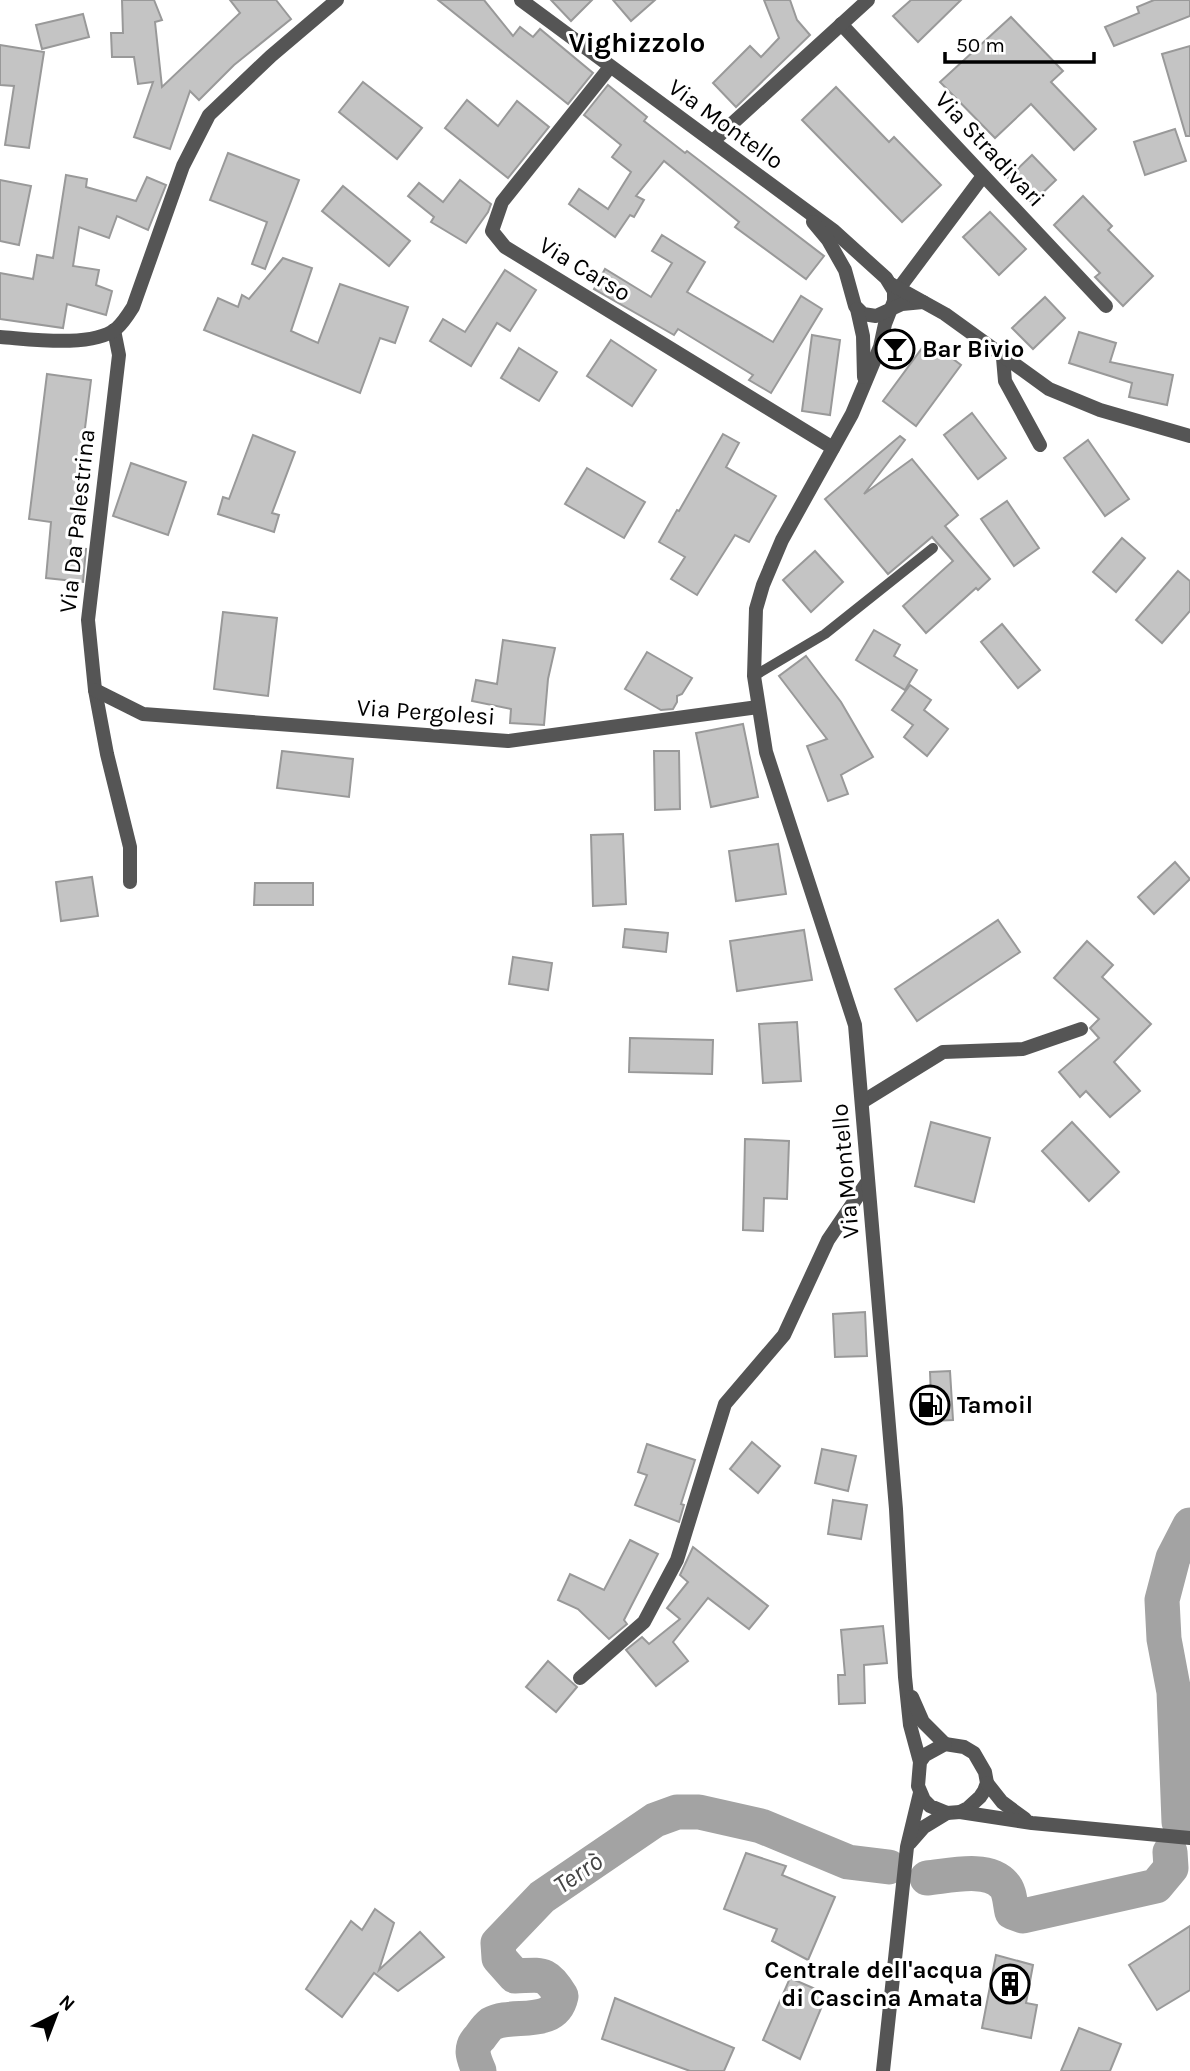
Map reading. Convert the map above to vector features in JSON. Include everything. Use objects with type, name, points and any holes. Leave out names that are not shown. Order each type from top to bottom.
[{"type":"street","points":[[0,337],[68,340],[102,335],[114,330],[125,320],[133,307],[183,166],[209,115],[271,56],[337,0]]},
{"type":"street","name":"Via Montello","points":[[521,0],[851,244],[893,289],[880,347],[852,414],[782,540],[763,584],[756,609],[754,676],[766,752],[852,1010],[859,1051],[895,1509],[905,1677],[910,1725],[920,1762],[917,1779],[920,1793],[907,1847],[883,2071]]},
{"type":"street","points":[[713,141],[868,0]]},
{"type":"street","name":"Via Stradivari","points":[[841,24],[1106,306]]},
{"type":"street","name":"Via Carso","points":[[610,67],[502,202],[492,231],[505,247],[833,447]]},
{"type":"street","points":[[983,176],[893,289],[876,316],[863,314],[858,309],[852,299],[853,292],[858,280],[872,274],[893,289],[923,302],[963,327],[1003,358],[1063,396],[1100,410],[1190,436]]},
{"type":"street","name":"Via Montello","points":[[803,210],[836,254],[853,292]]},
{"type":"street","points":[[893,289],[923,302]]},
{"type":"street","name":"Via Montello","points":[[858,309],[863,337],[864,383]]},
{"type":"street","name":"Via Da Palestrina","points":[[114,330],[119,355],[88,620],[95,690],[107,754],[130,847],[130,882]]},
{"type":"street","points":[[1003,358],[1005,381],[1040,445]]},
{"type":"street","name":"Via Pergolesi","points":[[95,690],[143,714],[508,741],[758,707]]},
{"type":"street","points":[[862,1102],[943,1052],[1023,1049],[1082,1030]]},
{"type":"street","points":[[580,1678],[644,1622],[677,1560],[724,1404],[783,1335],[828,1240],[868,1181]]},
{"type":"street","name":"Via Montello","points":[[905,1677],[923,1722],[945,1744]]},
{"type":"street","points":[[907,1847],[924,1827],[980,1797],[986,1783],[985,1772],[974,1753],[955,1744],[945,1744],[925,1755],[920,1762]]},
{"type":"street","points":[[986,1783],[1002,1802],[1032,1823]]},
{"type":"street","points":[[920,1793],[930,1806],[953,1812],[1032,1823],[1190,1838]]},
{"type":"lane","points":[[754,676],[825,634],[933,548]]},
{"type":"building","points":[[122,0],[154,0],[162,20],[155,22],[162,87],[240,13],[230,0],[276,0],[291,19],[234,65],[199,100],[190,91],[170,149],[134,137],[153,82],[138,84],[134,57],[112,57],[111,33],[123,33]]},
{"type":"building","points":[[438,0],[484,0],[513,36],[520,27],[533,37],[540,29],[593,73],[568,104]]},
{"type":"building","points":[[551,0],[592,0],[571,21]]},
{"type":"building","points":[[613,0],[655,0],[631,21]]},
{"type":"building","points":[[764,0],[790,0],[797,20],[810,35],[736,107],[713,83],[750,46],[761,57],[779,38]]},
{"type":"building","points":[[911,0],[961,0],[918,42],[893,16]]},
{"type":"building","points":[[1154,0],[1190,0],[1190,16],[1114,46],[1105,27],[1139,13],[1137,7]]},
{"type":"building","points":[[83,14],[89,37],[42,49],[36,25]]},
{"type":"building","points":[[1011,17],[1063,71],[1051,82],[1096,129],[1074,150],[1031,104],[995,138],[940,82]]},
{"type":"building","points":[[0,45],[44,52],[29,148],[5,145],[14,86],[0,85]]},
{"type":"building","points":[[1190,46],[1190,136],[1186,136],[1162,54]]},
{"type":"building","points":[[363,82],[422,128],[397,159],[339,112]]},
{"type":"building","points":[[608,85],[647,117],[644,121],[824,256],[806,279],[735,227],[739,222],[664,161],[636,196],[644,200],[634,217],[630,215],[615,237],[569,204],[579,189],[608,209],[631,172],[612,157],[621,145],[584,115]]},
{"type":"building","points":[[836,87],[889,142],[894,137],[941,185],[902,222],[802,120]]},
{"type":"building","points":[[467,100],[498,126],[517,101],[549,127],[508,178],[445,128]]},
{"type":"building","points":[[1175,129],[1186,161],[1145,175],[1134,142]]},
{"type":"building","points":[[228,153],[299,180],[265,269],[252,264],[267,222],[210,200]]},
{"type":"building","points":[[1032,155],[1056,180],[1032,203],[1008,178]]},
{"type":"building","points":[[66,175],[87,179],[86,187],[136,201],[147,177],[166,185],[148,230],[117,216],[109,238],[79,227],[73,266],[99,270],[96,285],[112,291],[106,315],[67,304],[63,328],[0,319],[0,273],[33,279],[37,255],[53,258]]},
{"type":"building","points":[[0,180],[31,186],[19,245],[0,241]]},
{"type":"building","points":[[460,180],[491,204],[466,243],[431,222],[434,217],[408,196],[419,183],[443,202]]},
{"type":"building","points":[[343,186],[410,241],[389,266],[322,211]]},
{"type":"building","points":[[1083,196],[1112,226],[1108,230],[1153,276],[1123,306],[1095,277],[1100,273],[1054,225]]},
{"type":"building","points":[[990,212],[1026,249],[999,275],[963,237]]},
{"type":"building","points":[[662,235],[705,262],[687,292],[773,342],[801,296],[822,309],[771,393],[749,380],[753,375],[678,329],[674,335],[594,289],[605,269],[651,297],[672,263],[652,251]]},
{"type":"building","points":[[283,258],[312,268],[291,331],[318,343],[340,284],[408,307],[395,343],[380,338],[360,393],[204,330],[218,298],[238,307],[242,295],[249,299]]},
{"type":"building","points":[[505,270],[536,290],[510,331],[497,323],[471,366],[430,341],[443,319],[465,332]]},
{"type":"building","points":[[1045,297],[1065,318],[1033,349],[1012,328]]},
{"type":"building","points":[[1079,332],[1116,343],[1110,362],[1173,375],[1167,405],[1129,397],[1132,383],[1069,363]]},
{"type":"building","points":[[812,335],[840,340],[830,415],[802,411]]},
{"type":"building","points":[[611,340],[656,370],[632,406],[587,376]]},
{"type":"building","points":[[928,340],[961,365],[916,426],[883,401]]},
{"type":"building","points":[[519,348],[557,372],[539,401],[501,378]]},
{"type":"building","points":[[47,374],[91,380],[70,548],[86,549],[83,582],[46,578],[51,522],[29,519]]},
{"type":"building","points":[[972,413],[1006,458],[978,479],[944,435]]},
{"type":"building","points":[[723,434],[739,443],[726,467],[776,496],[749,542],[735,535],[697,595],[671,579],[685,557],[659,542]]},
{"type":"building","points":[[253,435],[295,452],[272,513],[279,515],[274,532],[218,514],[223,497],[229,499]]},
{"type":"building","points":[[900,436],[905,440],[864,494],[912,459],[958,515],[945,526],[990,579],[978,590],[976,588],[926,633],[903,606],[953,561],[932,537],[888,574],[825,499]]},
{"type":"building","points":[[1088,440],[1129,499],[1105,516],[1064,458]]},
{"type":"building","points":[[131,463],[186,482],[168,535],[113,516]]},
{"type":"building","points":[[587,468],[645,502],[624,538],[565,504]]},
{"type":"building","points":[[1007,501],[1039,548],[1014,566],[981,519]]},
{"type":"building","points":[[1122,538],[1145,558],[1116,592],[1093,572]]},
{"type":"building","points":[[815,551],[843,582],[811,612],[783,580]]},
{"type":"building","points":[[1178,571],[1190,581],[1190,611],[1162,643],[1136,620]]},
{"type":"building","points":[[223,612],[277,618],[268,696],[214,689]]},
{"type":"building","points":[[1002,624],[1040,670],[1018,688],[981,642]]},
{"type":"building","points":[[874,630],[900,645],[894,656],[917,670],[905,690],[856,660]]},
{"type":"building","points":[[503,640],[555,648],[548,679],[544,725],[510,723],[511,709],[472,701],[476,680],[497,684]]},
{"type":"building","points":[[647,652],[692,678],[682,694],[677,696],[673,709],[661,710],[625,689]]},
{"type":"building","points":[[806,656],[841,702],[873,757],[841,775],[848,794],[828,801],[807,746],[827,739],[779,676]]},
{"type":"building","points":[[910,685],[931,700],[924,710],[948,729],[927,756],[904,737],[913,725],[892,710]]},
{"type":"building","points":[[743,724],[758,797],[711,807],[696,733]]},
{"type":"building","points":[[282,751],[353,759],[349,797],[277,788]]},
{"type":"building","points":[[654,751],[679,751],[680,809],[655,810]]},
{"type":"building","points":[[623,834],[626,904],[593,906],[591,835]]},
{"type":"building","points":[[778,844],[786,894],[736,901],[729,851]]},
{"type":"building","points":[[1175,862],[1190,879],[1154,914],[1138,897]]},
{"type":"building","points":[[92,877],[98,916],[61,921],[56,882]]},
{"type":"building","points":[[255,883],[313,883],[313,905],[254,905]]},
{"type":"building","points":[[998,920],[1020,952],[917,1021],[895,989]]},
{"type":"building","points":[[625,929],[668,933],[666,952],[623,947]]},
{"type":"building","points":[[804,930],[812,980],[737,991],[730,941]]},
{"type":"building","points":[[1087,941],[1113,965],[1102,977],[1151,1024],[1114,1062],[1140,1091],[1110,1117],[1086,1091],[1080,1097],[1059,1072],[1099,1038],[1090,1028],[1099,1019],[1054,978]]},
{"type":"building","points":[[513,957],[552,963],[548,990],[509,984]]},
{"type":"building","points":[[797,1022],[801,1081],[763,1083],[759,1024]]},
{"type":"building","points":[[630,1038],[713,1040],[712,1074],[629,1072]]},
{"type":"building","points":[[931,1122],[990,1138],[974,1202],[915,1186]]},
{"type":"building","points":[[1072,1122],[1119,1172],[1089,1201],[1042,1151]]},
{"type":"building","points":[[745,1139],[789,1141],[787,1199],[764,1198],[763,1231],[743,1230]]},
{"type":"building","points":[[865,1312],[867,1356],[835,1357],[833,1314]]},
{"type":"building","points":[[950,1371],[953,1420],[932,1421],[930,1372]]},
{"type":"building","points":[[752,1442],[780,1466],[758,1493],[730,1469]]},
{"type":"building","points":[[647,1444],[695,1460],[681,1504],[684,1505],[679,1522],[635,1505],[647,1475],[638,1472]]},
{"type":"building","points":[[822,1449],[856,1456],[848,1491],[815,1483]]},
{"type":"building","points":[[833,1500],[867,1505],[861,1539],[828,1534]]},
{"type":"building","points":[[630,1540],[658,1554],[624,1620],[627,1624],[609,1639],[578,1609],[558,1600],[570,1574],[604,1590]]},
{"type":"building","points":[[693,1547],[768,1606],[749,1629],[708,1598],[673,1642],[688,1661],[656,1686],[626,1650],[642,1637],[649,1644],[680,1619],[667,1608],[688,1582],[680,1575]]},
{"type":"building","points":[[883,1626],[887,1663],[864,1665],[865,1703],[839,1704],[838,1675],[845,1675],[841,1630]]},
{"type":"building","points":[[548,1661],[577,1687],[556,1712],[526,1687]]},
{"type":"building","points":[[746,1853],[786,1866],[782,1875],[835,1897],[808,1960],[772,1941],[777,1929],[724,1909]]},
{"type":"building","points":[[375,1909],[394,1923],[379,1970],[420,1932],[444,1957],[398,1991],[374,1973],[342,2017],[306,1989],[351,1921],[362,1930]]},
{"type":"building","points":[[1190,1926],[1190,1990],[1157,2010],[1129,1965]]},
{"type":"building","name":"Centrale dell'acqua di Cascina Amata","points":[[996,1955],[1033,1965],[1026,2003],[1037,2005],[1031,2038],[982,2028]]},
{"type":"building","points":[[790,1978],[827,1994],[800,2059],[763,2040]]},
{"type":"building","points":[[615,1998],[734,2048],[724,2071],[690,2071],[602,2039]]},
{"type":"building","points":[[1079,2028],[1121,2044],[1110,2071],[1061,2071]]},
{"type":"waterway","name":"Terrò","points":[[1179,1822],[1174,1692],[1164,1639],[1162,1600],[1173,1558],[1190,1525]]},
{"type":"waterway","name":"Terrò","points":[[479,2071],[473,2049],[491,2024],[550,2013],[561,1996],[547,1978],[515,1976],[499,1958],[498,1943],[542,1897],[655,1820],[677,1812],[699,1812],[761,1826],[848,1862],[889,1867]]},
{"type":"waterway","name":"Terrò","points":[[927,1878],[978,1874],[997,1879],[1009,1894],[1012,1912],[1023,1916],[1156,1886],[1171,1868],[1170,1852]]},
{"type":"place","name":"Bar Bivio","points":[[895,349]]},
{"type":"place","name":"Tamoil","points":[[930,1405]]},
{"type":"place","name":"Centrale dell'acqua di Cascina Amata","points":[[1010,1984]]},
{"type":"district","name":"Vighizzolo","points":[[637,42]]}]
